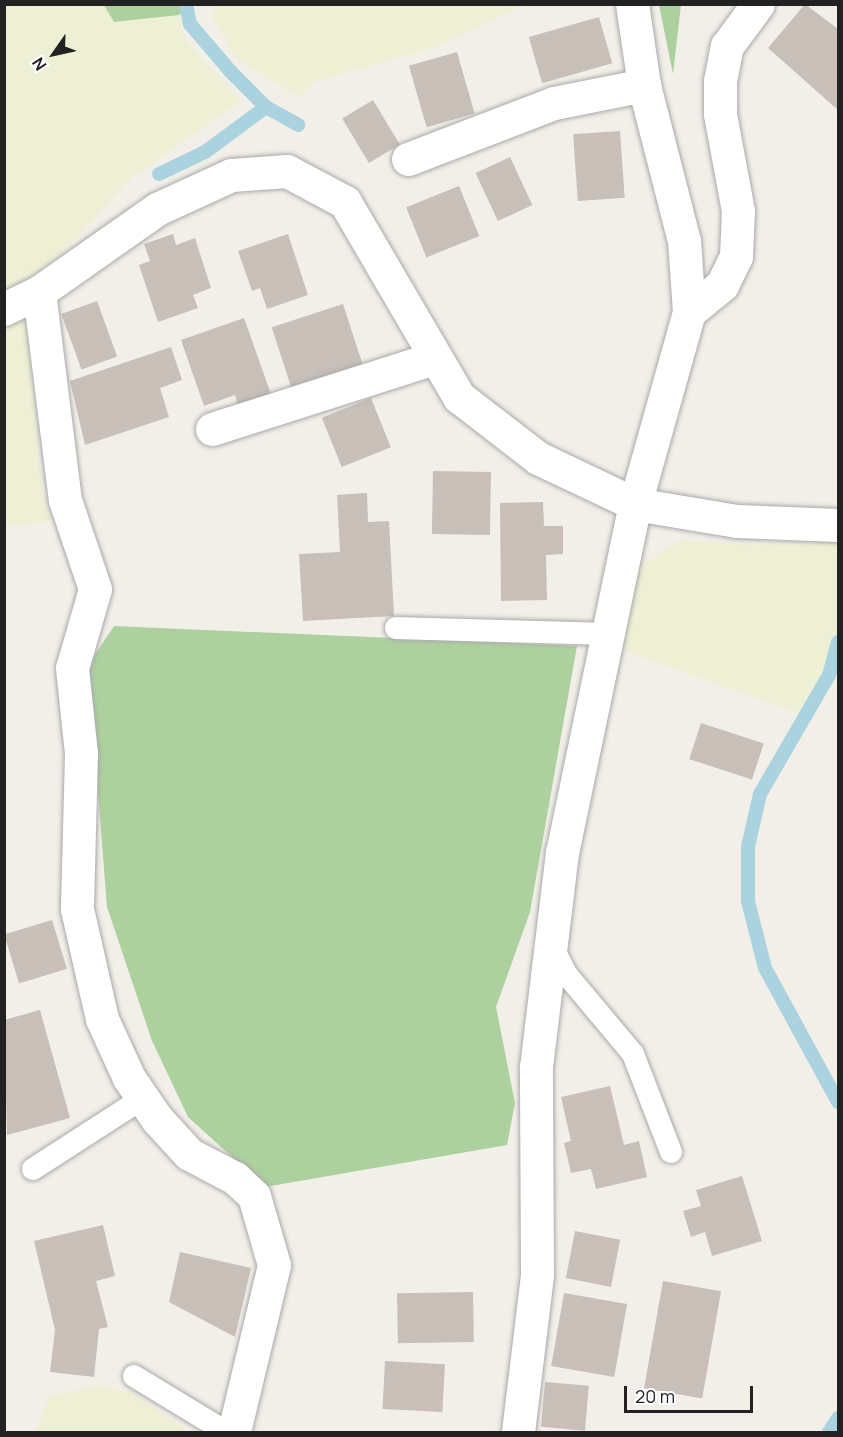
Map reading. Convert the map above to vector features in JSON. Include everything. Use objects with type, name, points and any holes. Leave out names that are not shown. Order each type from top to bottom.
[{"type":"street","points":[[518,1432],[537,1274],[536,1067],[562,853],[635,504],[688,312],[684,241],[644,85],[632,4]]},
{"type":"street","points":[[688,312],[722,285],[736,256],[738,211],[720,114],[720,81],[727,46],[758,4]]},
{"type":"street","points":[[408,159],[554,103],[644,85]]},
{"type":"street","points":[[4,309],[39,292],[157,209],[231,175],[286,171],[345,202],[459,397],[538,458],[635,504],[738,520],[838,525]]},
{"type":"street","points":[[39,292],[65,500],[96,589],[72,668],[81,753],[77,909],[102,1019],[142,1098],[189,1154],[235,1178],[254,1196],[274,1265],[234,1432]]},
{"type":"street","points":[[212,429],[435,358]]},
{"type":"lane","points":[[396,628],[608,634]]},
{"type":"lane","points":[[551,942],[567,975],[633,1054],[671,1152]]},
{"type":"lane","points":[[33,1169],[142,1098]]},
{"type":"lane","points":[[134,1376],[226,1432]]},
{"type":"green space","points":[[218,4],[525,5],[438,46],[316,82],[299,98],[237,59],[211,17]]},
{"type":"green space","points":[[5,5],[104,5],[115,22],[179,15],[187,42],[241,101],[133,177],[55,260],[5,294]]},
{"type":"green space","points":[[104,5],[194,5],[179,15],[114,22]]},
{"type":"green space","points":[[659,5],[681,5],[673,74]]},
{"type":"green space","points":[[26,315],[42,488],[51,522],[5,526],[5,325]]},
{"type":"green space","points":[[838,538],[838,644],[803,715],[619,649],[639,567],[679,540],[766,545]]},
{"type":"green space","points":[[114,626],[577,646],[530,912],[496,1007],[515,1103],[507,1145],[265,1187],[188,1117],[152,1041],[107,907],[88,665]]},
{"type":"green space","points":[[97,1385],[133,1393],[189,1432],[35,1432],[49,1396]]},
{"type":"building","points":[[805,4],[838,29],[838,110],[768,48]]},
{"type":"building","points":[[599,17],[612,63],[542,83],[529,37]]},
{"type":"building","points":[[457,52],[475,114],[427,127],[409,66]]},
{"type":"building","points":[[373,100],[400,145],[369,163],[342,119]]},
{"type":"building","points":[[620,131],[625,198],[578,201],[573,134]]},
{"type":"building","points":[[510,157],[532,205],[498,221],[476,173]]},
{"type":"building","points":[[459,186],[479,236],[426,257],[406,207]]},
{"type":"building","points":[[173,234],[176,245],[195,238],[211,288],[193,295],[198,308],[158,322],[139,265],[150,261],[144,244]]},
{"type":"building","points":[[288,234],[308,295],[267,309],[260,288],[252,291],[238,251]]},
{"type":"building","points":[[97,301],[117,356],[81,369],[61,314]]},
{"type":"building","points":[[343,304],[362,364],[291,387],[272,327]]},
{"type":"building","points":[[244,318],[272,397],[239,409],[235,395],[204,406],[181,340]]},
{"type":"building","points":[[171,347],[182,380],[160,388],[169,417],[85,445],[70,381]]},
{"type":"building","points":[[371,398],[391,447],[342,467],[322,418]]},
{"type":"building","points":[[433,471],[491,472],[490,535],[432,534]]},
{"type":"building","points":[[367,493],[368,522],[389,521],[394,616],[303,621],[299,554],[340,552],[337,495]]},
{"type":"building","points":[[543,502],[544,526],[563,526],[563,554],[546,555],[547,600],[501,601],[500,503]]},
{"type":"building","points":[[701,723],[764,743],[752,780],[689,759]]},
{"type":"building","points":[[52,920],[67,969],[19,983],[4,935]]},
{"type":"building","points":[[40,1010],[70,1118],[7,1135],[4,1020]]},
{"type":"building","points":[[610,1086],[624,1145],[639,1141],[647,1177],[596,1189],[591,1169],[571,1173],[564,1143],[571,1141],[561,1097]]},
{"type":"building","points":[[742,1176],[762,1241],[712,1256],[705,1232],[691,1237],[683,1211],[701,1206],[696,1190]]},
{"type":"building","points":[[103,1225],[115,1276],[96,1281],[108,1327],[99,1329],[94,1377],[50,1372],[55,1330],[34,1241]]},
{"type":"building","points":[[575,1231],[620,1240],[611,1287],[566,1278]]},
{"type":"building","points":[[180,1252],[251,1268],[235,1337],[169,1302]]},
{"type":"building","points":[[663,1281],[721,1291],[702,1399],[644,1388]]},
{"type":"building","points":[[473,1292],[474,1342],[398,1343],[397,1293]]},
{"type":"building","points":[[564,1293],[627,1304],[614,1377],[551,1366]]},
{"type":"building","points":[[385,1361],[445,1364],[442,1412],[382,1409]]},
{"type":"building","points":[[545,1382],[589,1386],[585,1431],[541,1427]]},
{"type":"waterway","points":[[186,4],[190,24],[231,72],[266,107],[298,125]]},
{"type":"waterway","points":[[159,174],[205,152],[266,107]]},
{"type":"waterway","points":[[838,642],[829,675],[760,794],[748,847],[748,901],[765,968],[838,1102]]},
{"type":"waterway","points":[[829,1432],[838,1418]]}]
